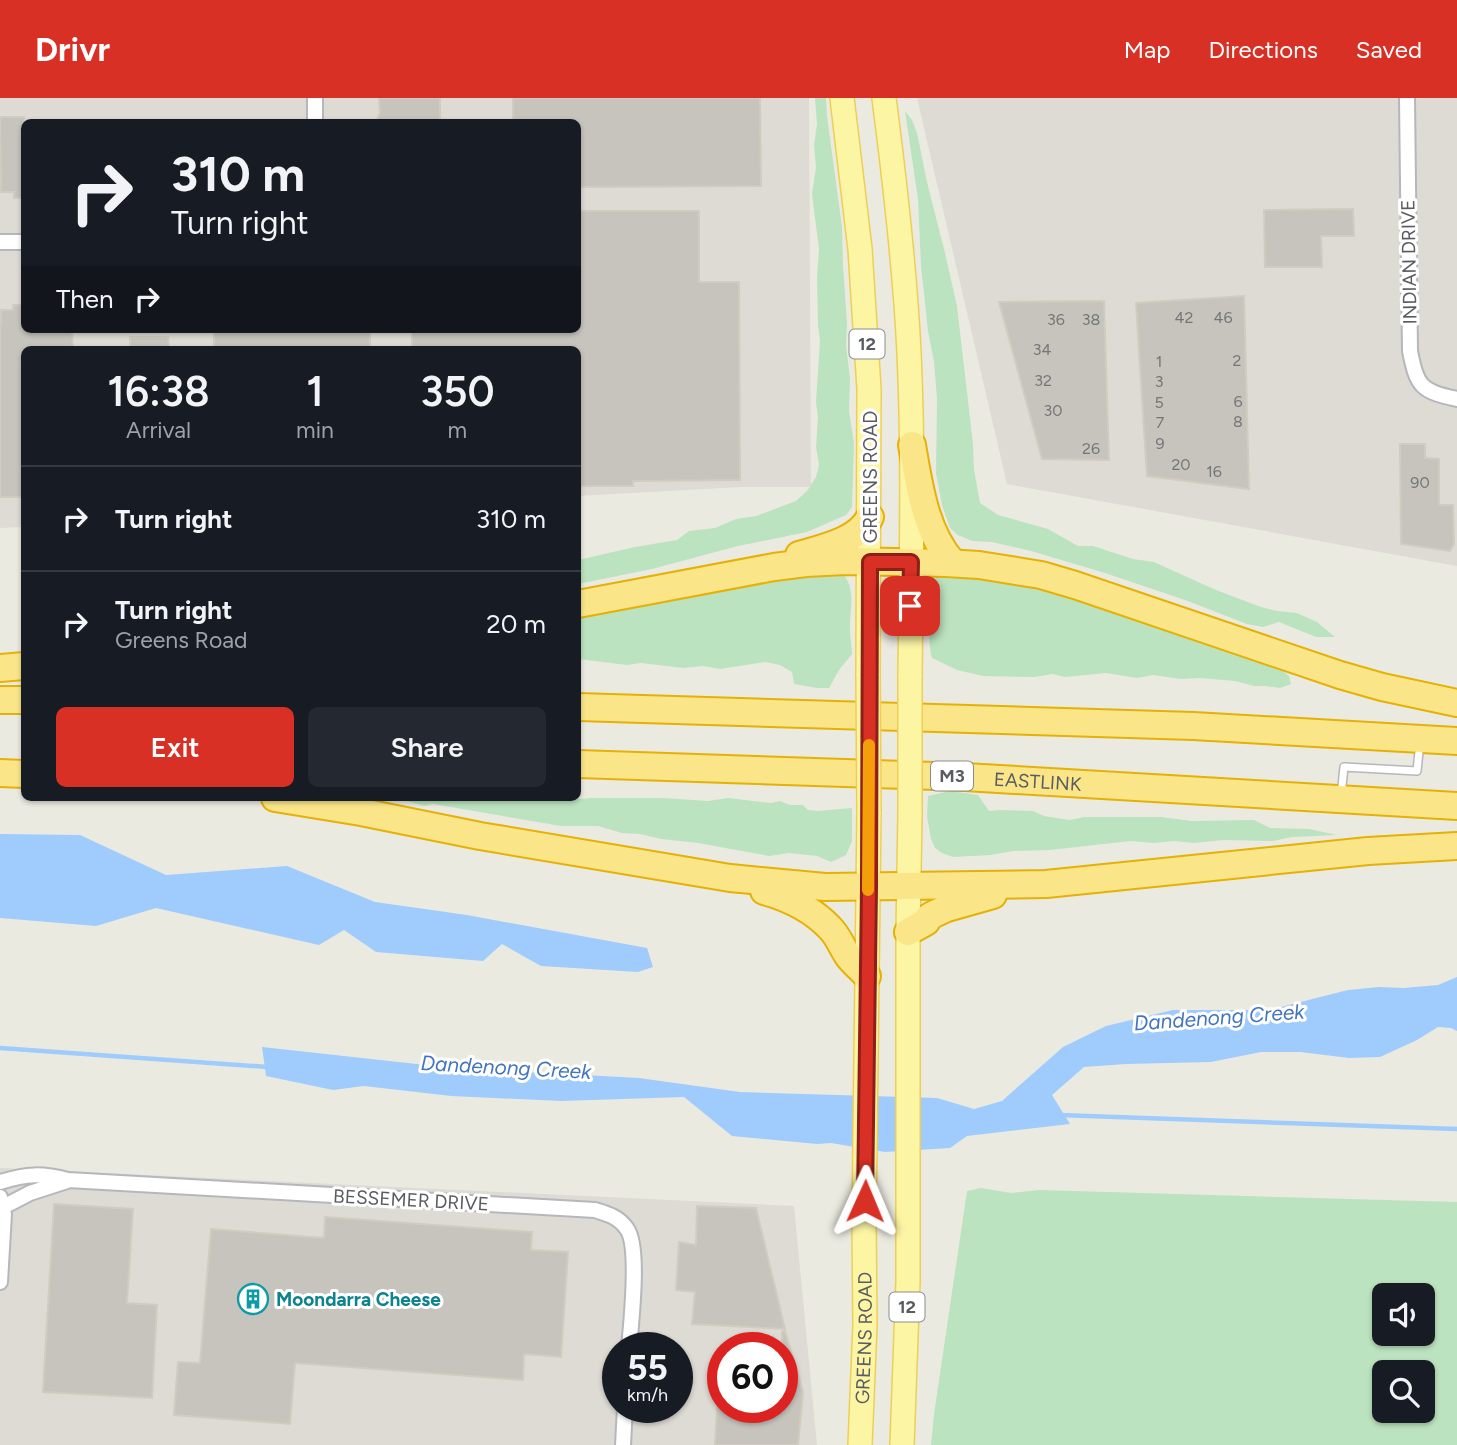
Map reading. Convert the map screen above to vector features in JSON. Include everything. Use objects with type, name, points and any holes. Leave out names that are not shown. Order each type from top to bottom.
[{"type":"highway","points":[[912,445],[928,518],[942,550],[953,563]]},
{"type":"highway","points":[[740,572],[836,542],[857,533],[870,517]]},
{"type":"highway","points":[[581,603],[740,572],[806,563],[953,563],[1015,570],[1110,596],[1340,675],[1457,703]]},
{"type":"highway","points":[[0,668],[21,666]]},
{"type":"highway","points":[[0,700],[21,700]]},
{"type":"highway","points":[[581,707],[1193,726],[1457,741]]},
{"type":"highway","points":[[0,757],[21,757]]},
{"type":"highway","name":"EASTLINK","points":[[581,764],[965,776],[1457,806]]},
{"type":"highway","points":[[0,773],[21,774]]},
{"type":"highway","points":[[293,801],[730,878],[803,886],[1046,884],[1368,851],[1457,846]]},
{"type":"highway","points":[[730,878],[752,888],[789,898],[801,905],[831,928],[848,957],[867,976]]},
{"type":"highway","points":[[908,932],[947,908],[1046,884]]},
{"type":"main road","name":"GREENS ROAD","points":[[842,98],[860,249],[869,389],[869,887],[865,1325],[860,1445]]},
{"type":"main road","name":"12","points":[[884,98],[903,268],[912,445],[908,1180],[906,1368],[902,1445]]},
{"type":"street","points":[[315,98],[315,119]]},
{"type":"street","name":"INDIAN DRIVE","points":[[1407,98],[1410,351],[1415,377],[1431,393],[1457,400]]},
{"type":"street","points":[[0,242],[21,242]]},
{"type":"street","name":"BESSEMER DRIVE","points":[[0,1182],[24,1175],[44,1175],[68,1180],[595,1210],[616,1217],[629,1231],[634,1274],[630,1332]]},
{"type":"street","name":"BESSEMER DRIVE","points":[[2,1202],[68,1180]]},
{"type":"street","points":[[0,1282],[2,1202]]},
{"type":"street","points":[[623,1445],[624,1423]]},
{"type":"lane","points":[[1341,799],[1344,766],[1417,771],[1420,738]]},
{"type":"shaded area","points":[[0,98],[809,98],[811,487],[741,487],[581,496],[581,346],[21,346],[21,527],[0,528]]},
{"type":"shaded area","points":[[917,98],[1457,98],[1457,566],[1007,484]]},
{"type":"shaded area","points":[[0,1168],[794,1206],[817,1445],[0,1445]]},
{"type":"green space","points":[[815,98],[826,98],[842,227],[846,345],[850,378],[849,411],[854,443],[852,507],[846,515],[807,532],[581,583],[581,559],[677,540],[689,531],[715,528],[736,519],[756,516],[796,501],[816,477],[819,465],[816,447],[816,402],[820,340],[817,277],[819,249],[812,194],[817,124]]},
{"type":"green space","points":[[905,111],[917,133],[957,306],[980,503],[998,515],[1048,529],[1078,546],[1093,546],[1133,559],[1154,562],[1261,607],[1297,613],[1317,622],[1335,637],[1316,637],[1279,622],[1263,627],[1247,624],[1105,573],[1031,551],[992,542],[972,541],[950,528],[936,473],[937,399],[934,362],[921,266],[918,199]]},
{"type":"green space","points":[[840,571],[846,577],[851,591],[852,654],[829,688],[794,684],[792,672],[780,665],[765,662],[720,669],[641,663],[627,665],[581,659],[581,613],[729,584]]},
{"type":"green space","points":[[998,571],[1279,668],[1289,676],[1291,684],[1280,688],[1235,681],[1153,675],[1137,678],[1106,673],[1065,677],[1053,674],[1035,677],[983,676],[957,670],[932,658],[929,616],[937,576]]},
{"type":"green space","points":[[950,791],[978,795],[989,811],[1033,811],[1044,816],[1070,820],[1084,817],[1161,817],[1192,821],[1254,820],[1270,828],[1309,829],[1337,835],[1292,837],[1273,841],[1131,841],[953,857],[935,848],[927,816],[928,796]]},
{"type":"green space","points":[[663,798],[708,801],[728,798],[771,803],[780,801],[818,811],[852,808],[852,841],[846,855],[831,862],[817,856],[789,853],[769,856],[622,833],[598,826],[561,826],[433,804],[424,806],[407,801]]},
{"type":"green space","points":[[981,1188],[1011,1193],[1039,1190],[1457,1202],[1457,1445],[931,1445],[967,1191]]},
{"type":"water","points":[[0,834],[80,835],[166,875],[287,866],[375,902],[467,915],[647,948],[653,967],[638,972],[541,966],[502,944],[483,961],[376,952],[344,930],[319,945],[156,908],[96,926],[0,918]]},
{"type":"water","points":[[1457,977],[1457,1031],[1438,1027],[1380,1057],[1349,1058],[1300,1052],[1261,1052],[1211,1062],[1084,1067],[1052,1095],[1070,1124],[967,1136],[950,1148],[885,1152],[831,1143],[732,1136],[684,1097],[561,1101],[451,1096],[364,1086],[333,1090],[266,1076],[262,1047],[453,1068],[639,1078],[740,1092],[937,1098],[974,1109],[1002,1101],[1063,1047],[1106,1026],[1173,1010],[1269,1010],[1348,990],[1438,985]]},
{"type":"building","points":[[379,98],[440,98],[440,119],[377,119],[380,113]]},
{"type":"building","points":[[513,98],[760,98],[761,186],[581,187],[581,119],[513,119]]},
{"type":"building","points":[[0,117],[24,117],[21,119],[21,198],[14,198],[14,192],[1,192]]},
{"type":"building","points":[[1353,209],[1354,236],[1321,236],[1322,267],[1265,267],[1264,210]]},
{"type":"building","points":[[581,211],[699,211],[699,282],[739,282],[740,480],[633,481],[633,486],[581,486],[581,346],[412,346],[412,333],[581,333]]},
{"type":"building","points":[[1244,296],[1249,489],[1147,476],[1136,303]]},
{"type":"building","points":[[1104,301],[1109,460],[1042,459],[999,302]]},
{"type":"building","points":[[13,305],[21,305],[21,333],[72,333],[73,346],[21,346],[21,497],[0,497],[0,324],[1,310],[13,310]]},
{"type":"building","points":[[214,333],[370,333],[370,346],[214,346]]},
{"type":"building","points":[[130,337],[168,337],[169,346],[130,346]]},
{"type":"building","points":[[1400,444],[1425,444],[1425,458],[1439,459],[1439,505],[1453,505],[1454,544],[1450,551],[1401,544]]},
{"type":"building","points":[[54,1204],[133,1209],[127,1303],[157,1305],[152,1398],[43,1392]]},
{"type":"building","points":[[697,1206],[756,1208],[785,1329],[692,1324],[695,1292],[676,1290],[679,1242],[696,1245]]},
{"type":"building","points":[[325,1217],[532,1232],[531,1250],[568,1252],[561,1357],[524,1354],[523,1380],[295,1363],[290,1424],[174,1415],[178,1362],[200,1363],[211,1229],[324,1238]]},
{"type":"building","points":[[798,1375],[803,1392],[798,1445],[715,1445],[716,1423],[798,1423]]},
{"type":"waterway","name":"Dandenong Creek","points":[[0,1048],[268,1067]]},
{"type":"waterway","name":"Dandenong Creek","points":[[1059,1115],[1457,1129]]},
{"type":"slow traffic","points":[[868,890],[869,745]]},
{"type":"place","name":"Moondarra Cheese","points":[[253,1299]]},
{"type":"route","points":[[865,1201],[870,562],[911,562],[910,606]]}]
